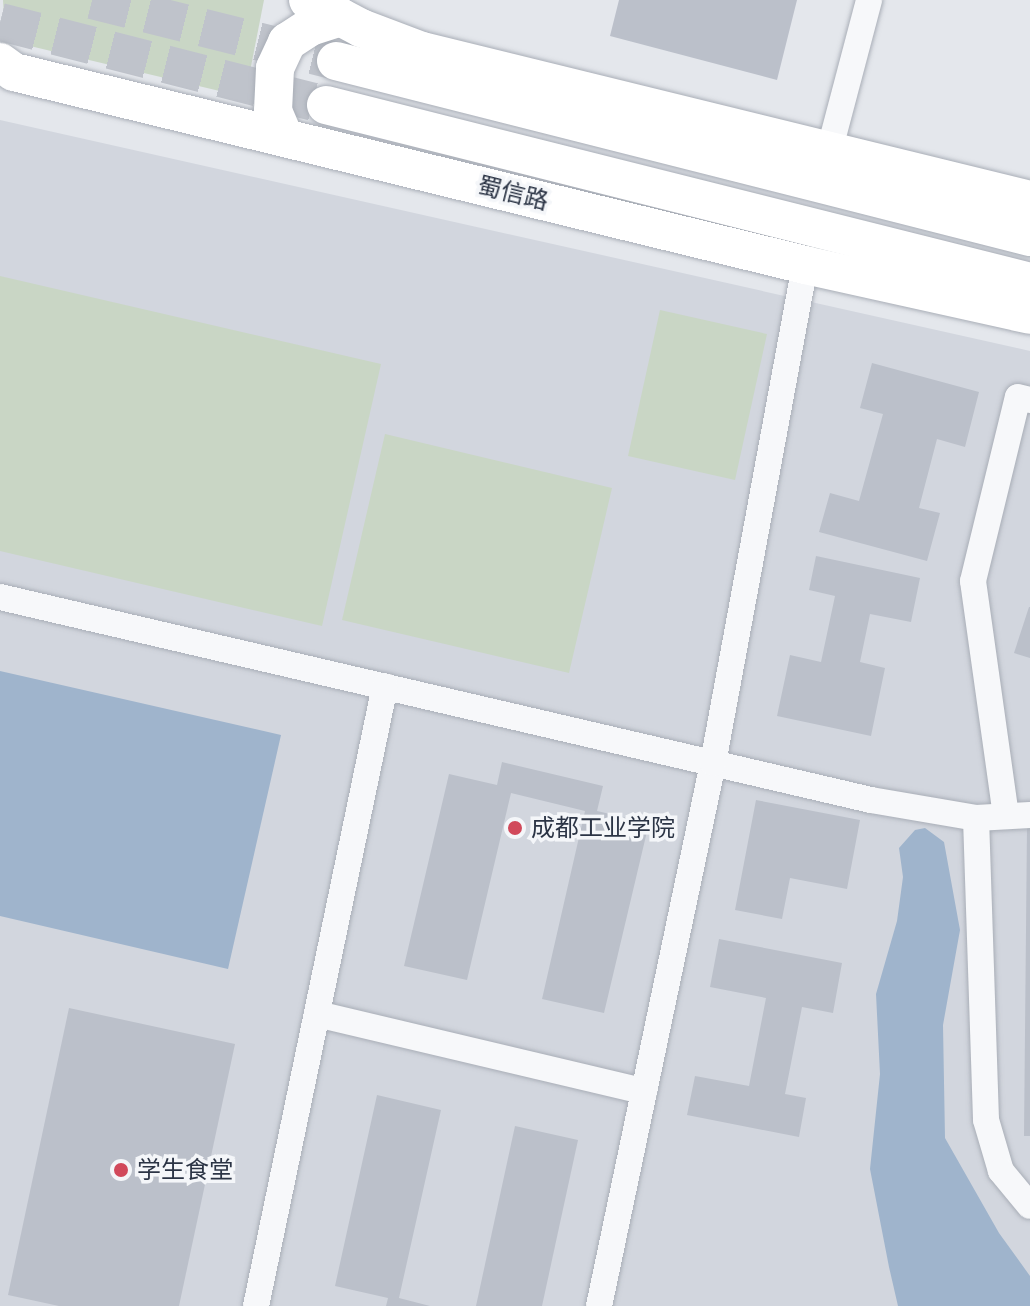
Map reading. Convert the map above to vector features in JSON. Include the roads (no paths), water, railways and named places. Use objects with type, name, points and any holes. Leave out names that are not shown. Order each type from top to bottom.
[{"type":"main road","points":[[284,137],[273,111],[275,68],[287,42],[310,27],[324,8],[361,28],[422,51],[830,148],[1030,200]]},
{"type":"main road","points":[[336,61],[1030,237]]},
{"type":"main road","name":"蜀信路","points":[[0,62],[14,72],[805,265],[1030,315]]},
{"type":"main road","points":[[326,105],[1030,282]]},
{"type":"street","points":[[830,148],[869,0]]},
{"type":"street","points":[[599,1306],[713,763],[805,265]]},
{"type":"street","points":[[0,597],[871,800],[976,818],[1018,816],[973,581],[1018,397],[1030,400]]},
{"type":"street","points":[[256,1306],[385,686]]},
{"type":"street","points":[[976,818],[986,1120],[1001,1171],[1030,1206]]},
{"type":"street","points":[[317,1014],[644,1091]]},
{"type":"water","points":[[0,671],[281,735],[228,969],[0,916]]},
{"type":"water","points":[[925,828],[944,842],[960,930],[943,1025],[945,1138],[999,1233],[1030,1276],[1030,1306],[898,1306],[889,1267],[870,1169],[880,1074],[876,994],[897,921],[903,877],[899,848],[915,830]]},
{"type":"tunnel","points":[[92,0],[336,61]]},
{"type":"tunnel","points":[[0,22],[326,105]]},
{"type":"place","name":"成都工业学院","points":[[515,828]]},
{"type":"place","name":"学生食堂","points":[[121,1170]]}]
